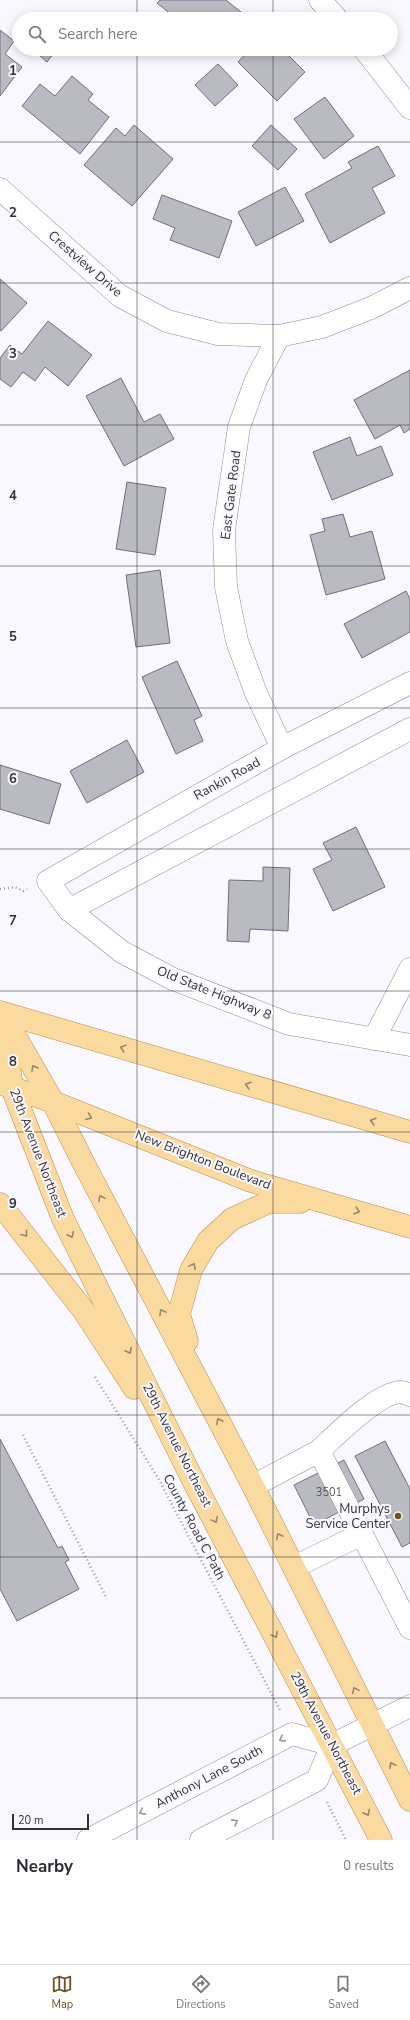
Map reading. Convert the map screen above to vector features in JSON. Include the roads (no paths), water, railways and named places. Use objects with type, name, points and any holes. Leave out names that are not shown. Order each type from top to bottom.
[{"type":"main road","name":"29th Avenue Northeast","points":[[0,1011],[6,1086],[63,1219],[196,1486],[381,1840]]},
{"type":"main road","points":[[0,1011],[53,1102],[82,1162],[200,1384],[294,1567],[410,1800]]},
{"type":"main road","points":[[0,1011],[410,1132]]},
{"type":"main road","name":"New Brighton Boulevard","points":[[6,1086],[53,1102],[251,1181],[410,1227]]},
{"type":"main road","points":[[200,1384],[179,1314],[190,1270],[208,1240],[232,1219],[269,1202],[326,1202]]},
{"type":"main road","points":[[0,1204],[84,1311],[196,1486]]},
{"type":"street","points":[[320,0],[331,12]]},
{"type":"street","points":[[369,56],[410,108]]},
{"type":"street","name":"Crestview Drive","points":[[0,189],[120,296],[167,321],[218,334],[279,336],[322,327],[371,308],[410,288]]},
{"type":"street","name":"East Gate Road","points":[[279,336],[256,380],[240,427],[224,530],[226,587],[237,641],[256,693],[282,748]]},
{"type":"street","name":"Rankin Road","points":[[48,881],[282,748],[410,683]]},
{"type":"street","points":[[69,910],[410,730]]},
{"type":"street","name":"Old State Highway 8","points":[[48,881],[69,910],[122,952],[174,979],[289,1024],[410,1045]]},
{"type":"street","points":[[374,1039],[410,969]]},
{"type":"street","points":[[253,1486],[319,1451],[373,1404],[389,1395],[401,1392],[410,1395]]},
{"type":"street","points":[[319,1451],[408,1620]]},
{"type":"street","points":[[294,1567],[362,1534]]},
{"type":"street","points":[[201,1840],[317,1780],[332,1746],[410,1706]]},
{"type":"street","name":"Anthony Lane South","points":[[88,1840],[292,1734],[332,1746]]},
{"type":"place","name":"Murphys Service Center","points":[[398,1516]]}]
